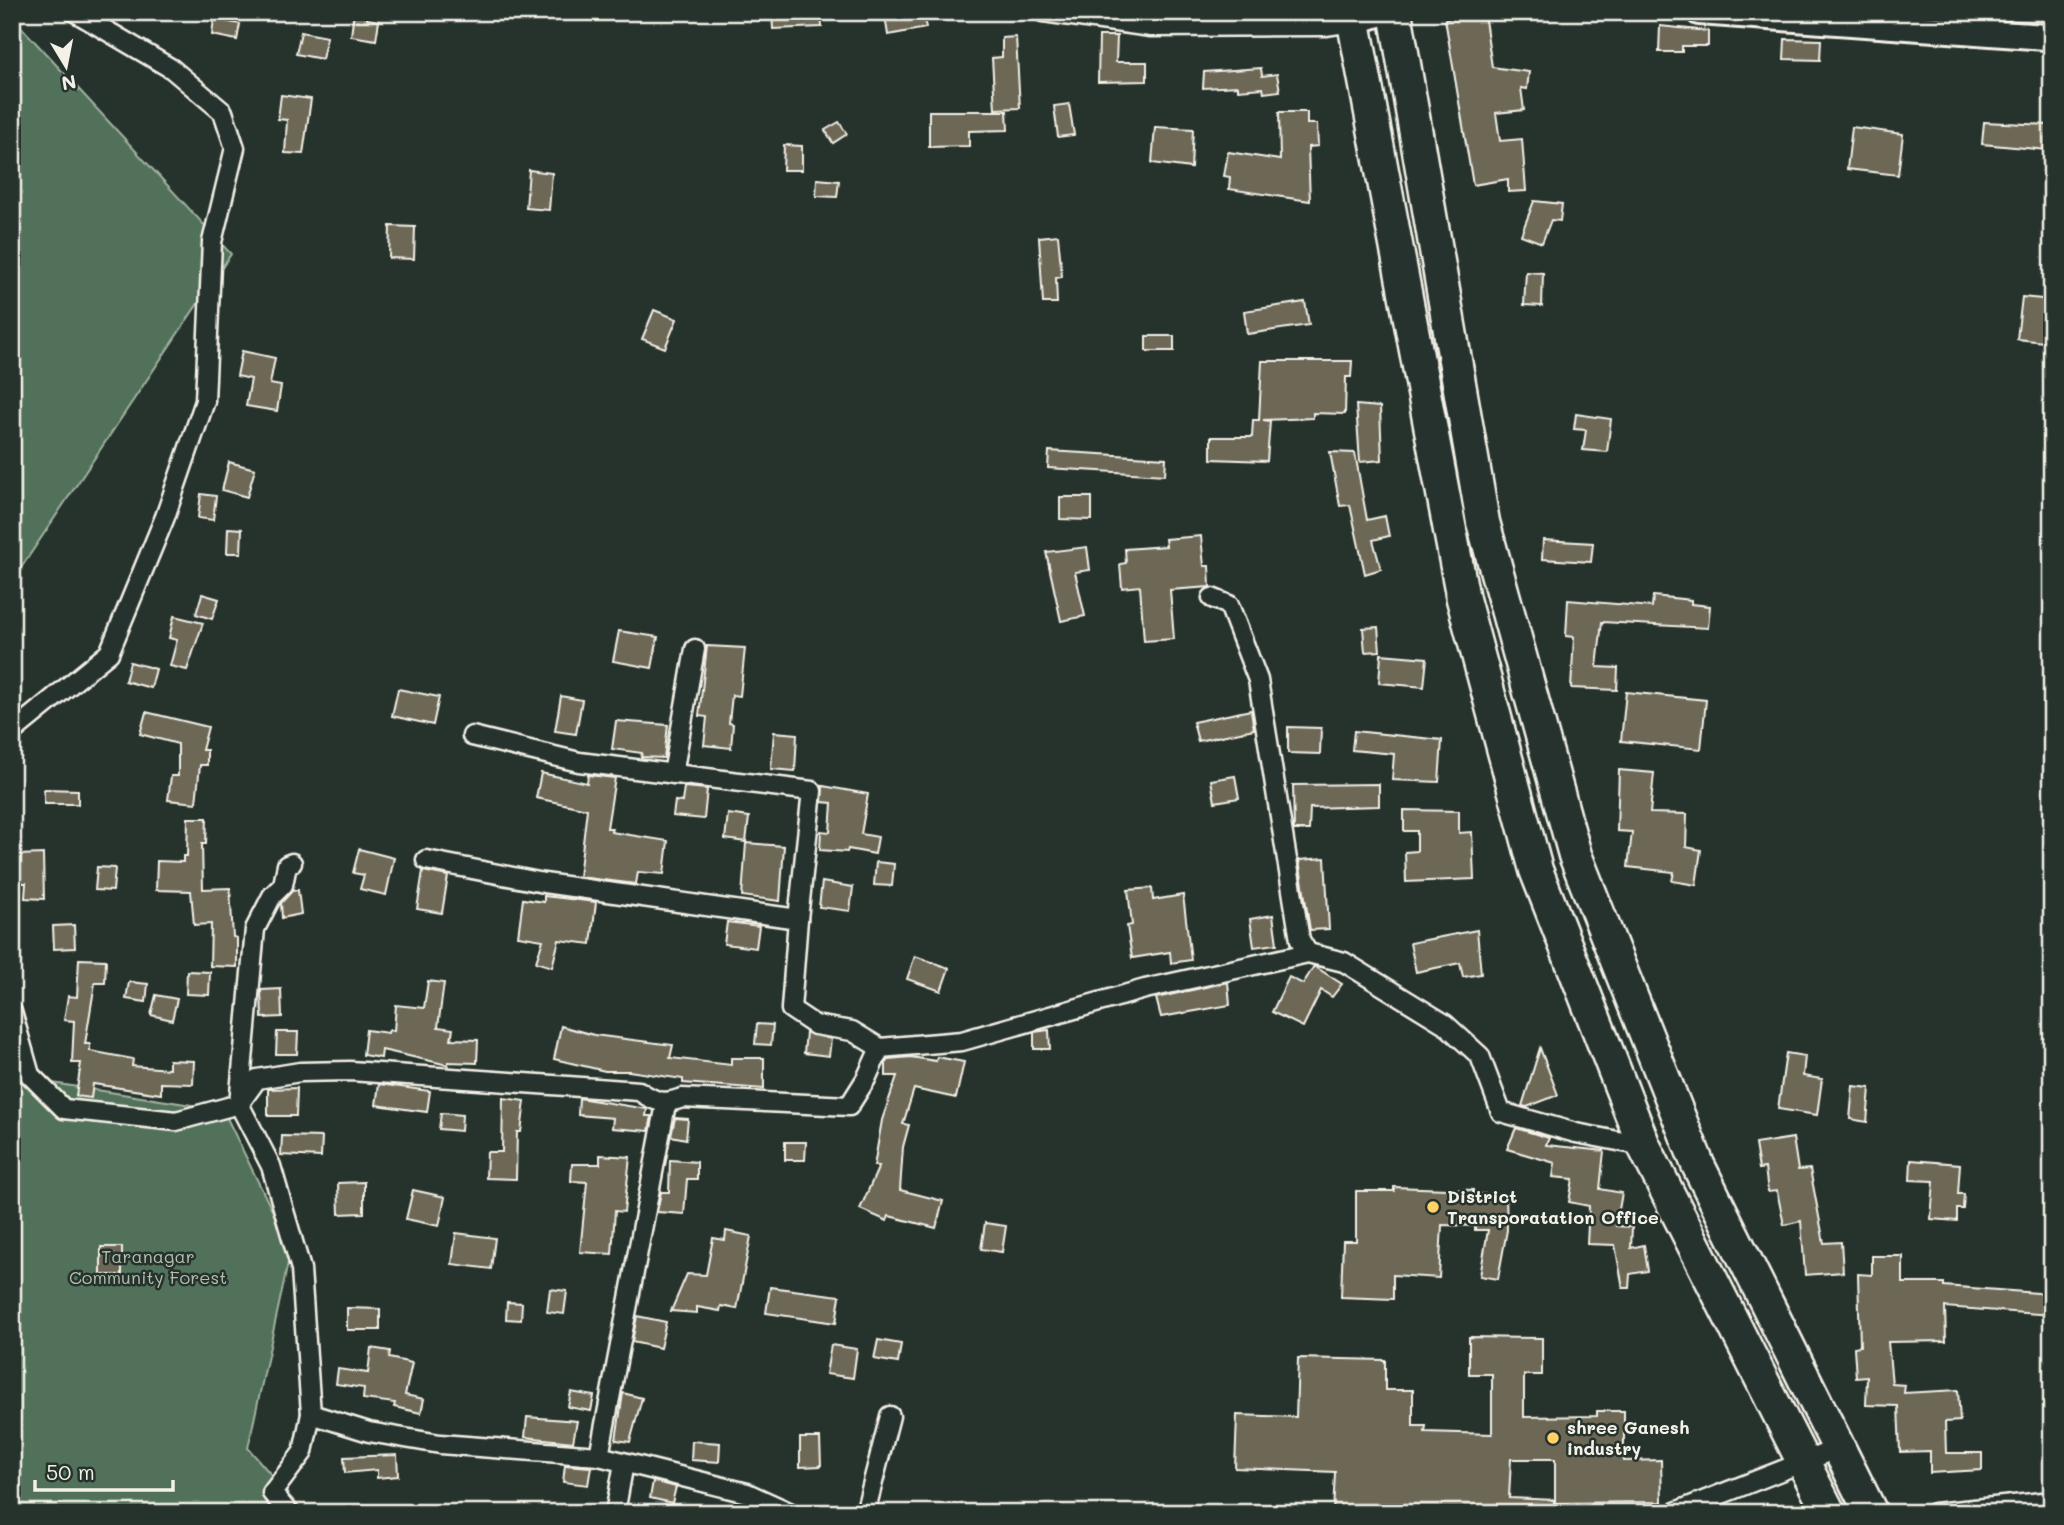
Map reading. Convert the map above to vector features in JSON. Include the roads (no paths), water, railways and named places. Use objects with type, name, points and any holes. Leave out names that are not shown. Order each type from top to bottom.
[{"type":"highway","points":[[1395,12],[1483,522],[1575,855],[1698,1165],[1871,1513]]},
{"type":"highway","points":[[1352,17],[1462,599],[1536,870],[1644,1146],[1829,1513]]},
{"type":"main road","points":[[1352,17],[1384,12]]},
{"type":"main road","points":[[1699,12],[2046,37],[2052,34]]},
{"type":"street","points":[[12,732],[110,653],[165,517],[205,401],[212,242],[236,148],[223,112],[172,69],[75,12]]},
{"type":"street","points":[[1043,12],[1151,27],[1325,26],[1352,17]]},
{"type":"street","points":[[1212,598],[1229,605],[1258,680],[1300,940],[1308,953]]},
{"type":"street","points":[[673,774],[695,649]]},
{"type":"street","points":[[472,736],[579,762],[812,791],[791,1009],[815,1025],[852,1031],[880,1048],[962,1041],[1145,989],[1308,953],[1343,962],[1445,1024],[1480,1056],[1501,1112],[1576,1133],[1644,1146]]},
{"type":"street","points":[[426,860],[544,883],[798,919]]},
{"type":"street","points":[[289,1513],[272,1493],[303,1452],[311,1414],[301,1269],[271,1166],[239,1104],[255,929],[272,896],[282,885],[287,865],[292,863]]},
{"type":"street","points":[[12,1012],[30,1075],[64,1109],[176,1121],[239,1104],[257,1079],[300,1072],[350,1071],[639,1091],[650,1099],[666,1104],[682,1098],[849,1106],[866,1079],[880,1048]]},
{"type":"street","points":[[599,1456],[666,1104]]},
{"type":"street","points":[[311,1414],[369,1432],[440,1444],[599,1456],[747,1493],[791,1513]]},
{"type":"street","points":[[864,1513],[890,1416]]},
{"type":"street","points":[[1673,1513],[1839,1448]]},
{"type":"street","points":[[615,1513],[624,1463]]},
{"type":"street","points":[[1934,1513],[2052,1501]]},
{"type":"place","name":"District Transporatation Office","points":[[1433,1207]]},
{"type":"place","name":"shree Ganesh industry","points":[[1553,1438]]},
{"type":"park label","name":"Taranagar Community Forest","points":[[148,1267]]}]
